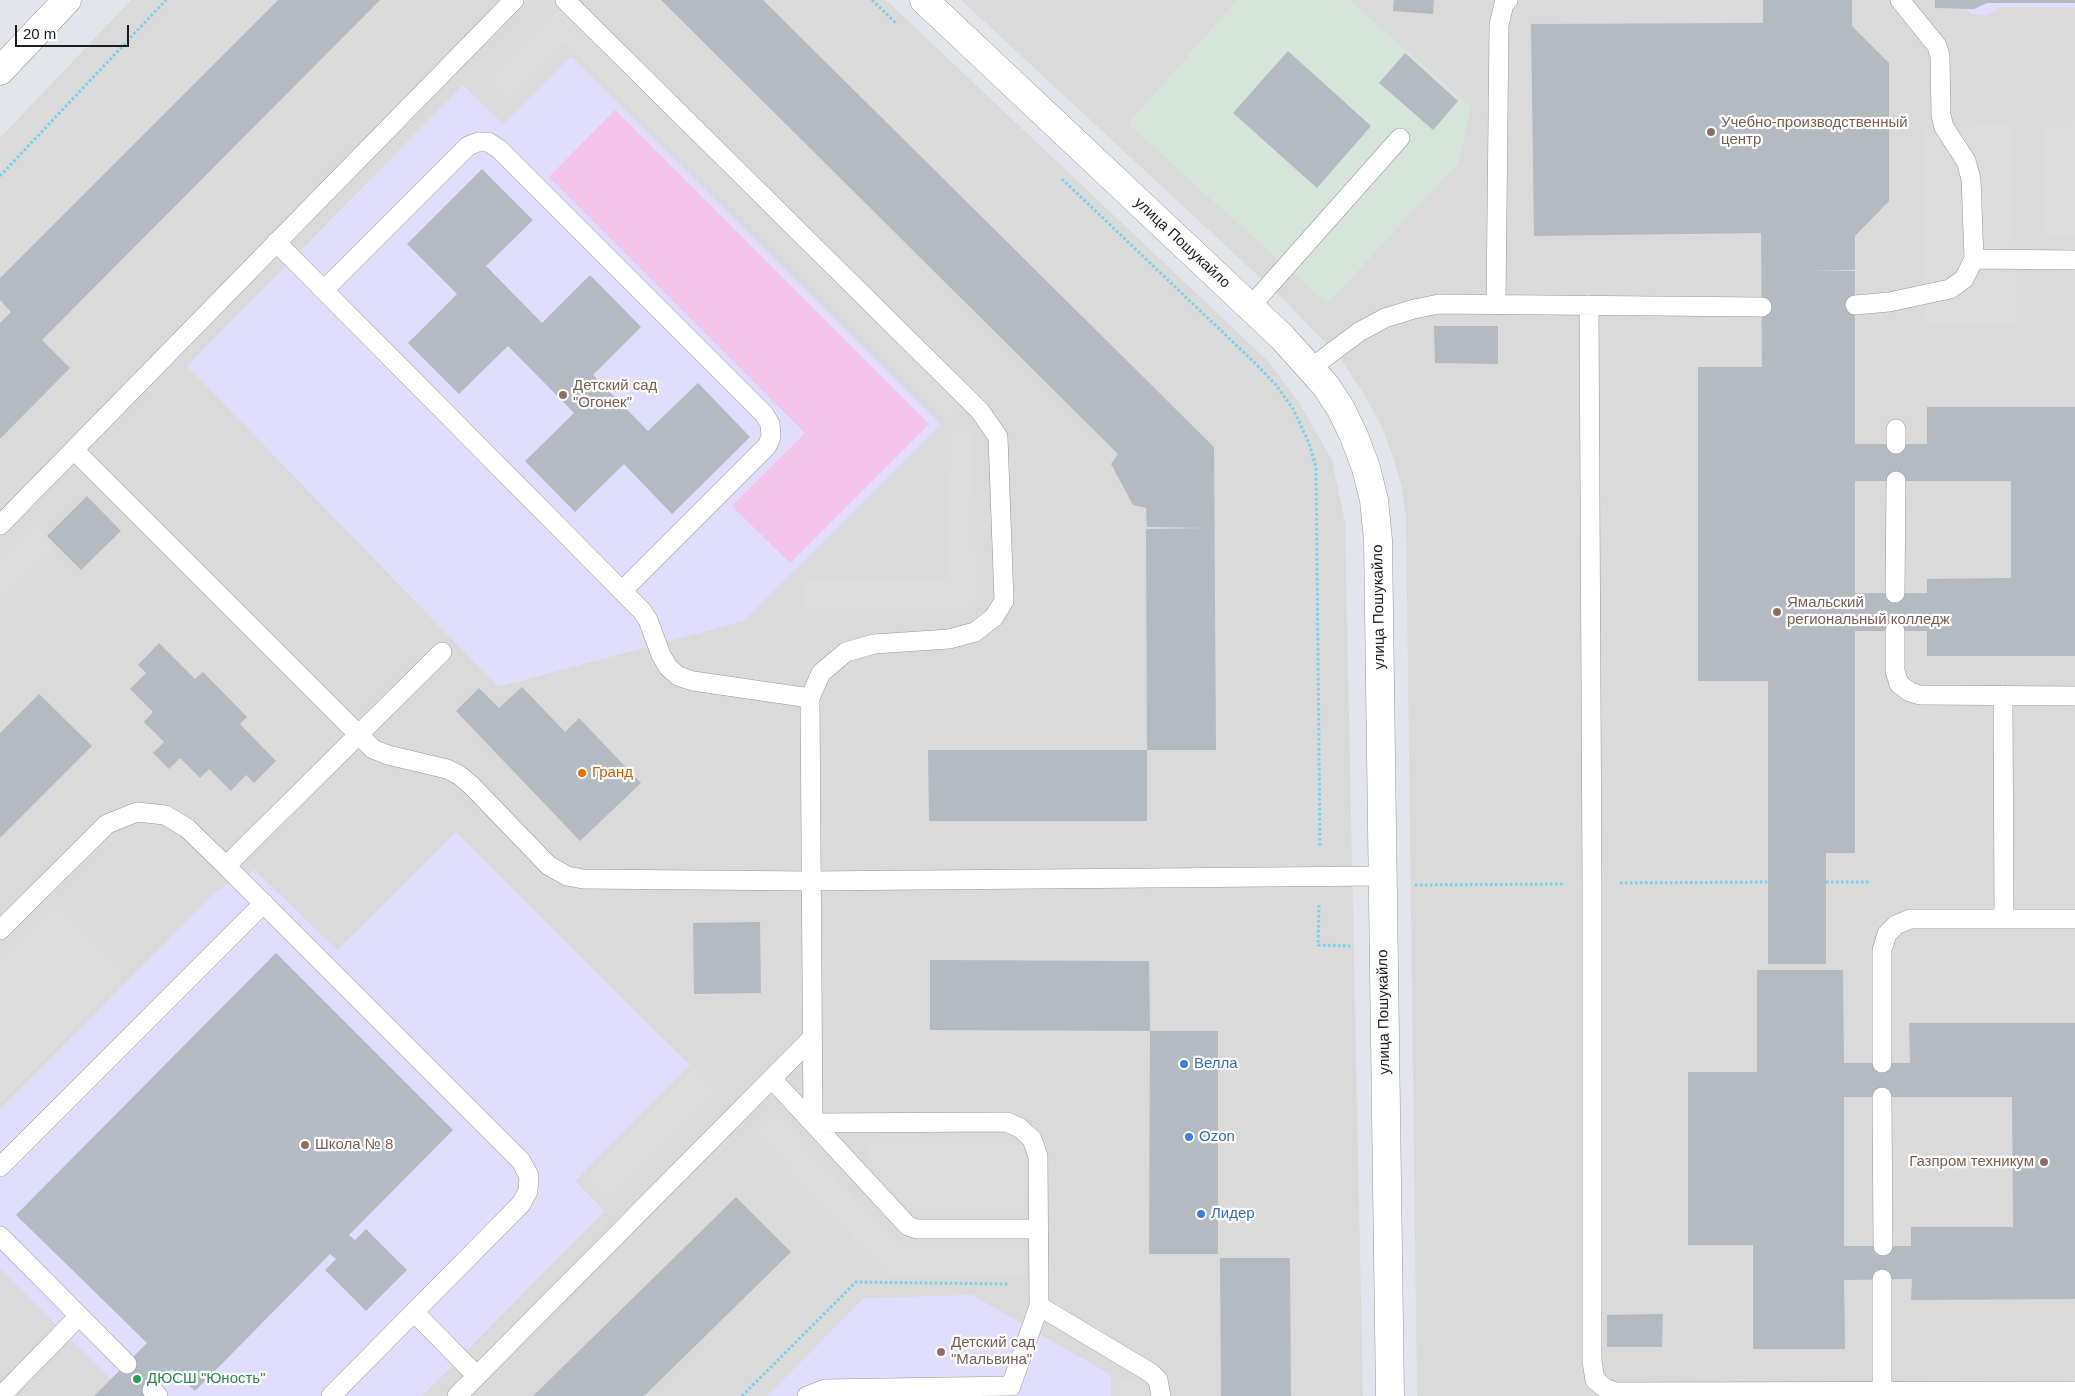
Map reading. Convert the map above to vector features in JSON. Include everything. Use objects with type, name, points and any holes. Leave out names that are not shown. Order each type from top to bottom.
[{"type":"street","points":[[0,71],[67,0]]},
{"type":"street","name":"улица Пошукайло","points":[[924,0],[1282,337],[1326,386],[1341,409],[1366,468],[1374,500],[1378,540],[1390,1396]]},
{"type":"lane","points":[[0,525],[514,0]]},
{"type":"lane","points":[[565,0],[980,410],[998,437],[1004,601],[994,617],[975,632],[949,640],[874,644],[846,652],[821,673],[810,698],[813,1123]]},
{"type":"lane","points":[[1496,304],[1499,25],[1504,4],[1508,0]]},
{"type":"lane","points":[[1855,305],[1889,302],[1950,289],[1964,279],[1974,258],[1971,179],[1966,161],[1944,127],[1941,116],[1940,56],[1937,46],[1900,0]]},
{"type":"lane","points":[[1250,307],[1400,138]]},
{"type":"lane","points":[[324,290],[468,146],[478,142],[488,142],[499,149],[757,407],[770,424],[772,437],[767,446],[622,591]]},
{"type":"lane","points":[[276,242],[622,591],[648,620],[661,655],[668,667],[678,676],[693,681],[810,698]]},
{"type":"lane","points":[[1974,258],[2075,260]]},
{"type":"lane","points":[[1311,368],[1359,332],[1385,318],[1439,304],[1762,307]]},
{"type":"lane","points":[[1589,305],[1592,1361],[1595,1380],[1615,1392],[2075,1391]]},
{"type":"lane","points":[[74,450],[374,749],[388,755],[446,769],[459,775],[471,785],[548,865],[567,876],[583,879],[810,881],[1382,876]]},
{"type":"lane","points":[[1895,593],[1896,481]]},
{"type":"lane","points":[[1895,631],[1895,671],[1900,684],[1910,692],[1920,694],[2075,696]]},
{"type":"lane","points":[[226,866],[442,652]]},
{"type":"lane","points":[[2003,695],[2004,919]]},
{"type":"lane","points":[[0,930],[107,824],[137,812],[165,815],[187,828],[521,1161],[529,1176],[528,1191],[521,1204],[331,1396]]},
{"type":"lane","points":[[0,1167],[264,903]]},
{"type":"lane","points":[[1882,1063],[1882,950],[1888,934],[1896,926],[1910,919],[2075,919]]},
{"type":"lane","points":[[457,1396],[811,1039]]},
{"type":"lane","points":[[772,1079],[908,1226],[917,1229],[1040,1229]]},
{"type":"lane","points":[[1882,1097],[1883,1246]]},
{"type":"lane","points":[[807,1396],[825,1389],[1011,1391],[1039,1306],[1040,1229],[1038,1156],[1032,1139],[1020,1128],[1007,1122],[813,1123]]},
{"type":"lane","points":[[0,1236],[126,1364]]},
{"type":"lane","points":[[1882,1280],[1882,1392]]},
{"type":"lane","points":[[1039,1306],[1151,1373],[1158,1380],[1161,1396]]},
{"type":"lane","points":[[414,1312],[477,1376]]},
{"type":"lane","points":[[1,1396],[80,1316]]},
{"type":"path","points":[[0,176],[166,0]]},
{"type":"path","points":[[872,0],[901,28]]},
{"type":"path","points":[[1060,178],[1276,385],[1293,409],[1309,443],[1316,467],[1320,877],[1318,945],[1383,946]]},
{"type":"path","points":[[1410,885],[1768,882]]},
{"type":"path","points":[[1826,882],[1871,882]]},
{"type":"path","points":[[742,1396],[856,1282],[1039,1284]]},
{"type":"shaded area","points":[[131,0],[886,0],[1269,362],[1299,403],[1332,460],[1345,522],[1363,1396],[0,1396],[0,138]]},
{"type":"shaded area","points":[[961,0],[2075,0],[2075,1396],[1417,1396],[1406,516],[1401,484],[1394,460],[1382,427],[1362,391],[1339,357],[1284,300]]},
{"type":"shaded area","points":[[1237,0],[1349,0],[1471,107],[1458,163],[1327,304],[1128,124]]},
{"type":"shaded area","points":[[2075,0],[2075,8],[2001,7],[1993,13],[1984,16],[1970,13],[1959,3]]},
{"type":"shaded area","points":[[563,5],[964,403],[946,421],[564,41],[506,99],[488,81]]},
{"type":"shaded area","name":"Детский сад \"Огонек\"","points":[[571,56],[941,424],[744,621],[498,687],[187,366],[463,85],[503,124]]},
{"type":"shaded area","points":[[615,110],[929,424],[790,563],[732,506],[805,433],[549,177]]},
{"type":"shaded area","points":[[2075,121],[2075,236],[2044,236],[2042,122]]},
{"type":"shaded area","points":[[2012,125],[2016,323],[1925,325],[1922,127]]},
{"type":"shaded area","points":[[945,430],[973,430],[976,607],[806,610],[805,581],[948,578]]},
{"type":"shaded area","points":[[35,525],[56,545],[0,601],[0,561]]},
{"type":"shaded area","name":"Школа № 8","points":[[456,832],[690,1065],[575,1181],[605,1211],[422,1396],[127,1396],[0,1269],[0,1109],[216,891],[255,870],[337,950]]},
{"type":"shaded area","points":[[56,901],[129,973],[0,1104],[0,958]]},
{"type":"shaded area","points":[[695,1068],[716,1090],[606,1201],[584,1179]]},
{"type":"shaded area","points":[[776,1114],[898,1246],[1026,1248],[1026,1277],[887,1275],[756,1133]]},
{"type":"shaded area","points":[[867,1143],[1025,1145],[1025,1210],[909,1209],[867,1164]]},
{"type":"shaded area","name":"Детский сад \"Мальвина\"","points":[[972,1295],[1111,1375],[1111,1396],[767,1396],[864,1298]]},
{"type":"shaded area","points":[[1120,1381],[1146,1381],[1146,1396],[1120,1396]]},
{"type":"building","points":[[278,0],[380,0],[42,340],[70,368],[0,439],[0,323],[11,312],[0,300],[0,278]]},
{"type":"building","points":[[661,0],[763,0],[1214,447],[1216,750],[1147,750],[1146,529],[1212,528],[1147,527],[1146,508],[1133,505],[1111,464],[1118,454]]},
{"type":"building","points":[[1394,0],[1434,0],[1433,14],[1393,11]]},
{"type":"building","points":[[1763,0],[1852,0],[1852,26],[1889,63],[1889,201],[1855,236],[1855,270],[1808,271],[1855,271],[1855,444],[1927,444],[1927,407],[2075,407],[2075,656],[1927,656],[1927,631],[1855,631],[1855,853],[1826,853],[1826,964],[1768,964],[1768,681],[1698,681],[1698,367],[1762,367],[1761,233],[1534,236],[1531,24],[1763,23]],"holes":[[[1855,481],[2011,481],[2011,578],[1927,579],[1927,593],[1855,593]]]},
{"type":"building","points":[[1935,0],[2075,0],[2075,3],[1987,3],[1974,9],[1935,8]]},
{"type":"building","points":[[1288,51],[1371,126],[1317,188],[1233,113]]},
{"type":"building","points":[[1405,53],[1458,101],[1433,130],[1379,83]]},
{"type":"building","points":[[482,169],[533,220],[486,266],[542,323],[590,275],[641,327],[593,375],[648,431],[698,383],[750,437],[672,514],[624,464],[575,512],[525,461],[574,413],[508,346],[459,394],[408,343],[457,294],[407,244]]},
{"type":"building","points":[[1434,326],[1498,326],[1498,364],[1435,363]]},
{"type":"building","points":[[87,496],[121,531],[81,570],[47,536]]},
{"type":"building","points":[[159,643],[195,679],[203,672],[247,717],[240,724],[276,761],[254,783],[246,775],[231,791],[209,769],[200,778],[180,758],[169,769],[153,753],[164,742],[144,722],[153,712],[130,689],[146,673],[138,665]]},
{"type":"building","points":[[522,687],[565,732],[579,718],[641,783],[580,841],[456,711],[479,688],[499,708]]},
{"type":"building","points":[[39,694],[92,746],[0,838],[0,733]]},
{"type":"building","points":[[928,750],[1147,750],[1147,821],[929,821]]},
{"type":"building","points":[[760,922],[761,993],[694,994],[693,923]]},
{"type":"building","points":[[276,953],[453,1130],[349,1235],[355,1240],[366,1229],[407,1270],[366,1311],[325,1270],[336,1259],[330,1254],[195,1391],[172,1369],[146,1396],[94,1396],[147,1343],[16,1215]]},
{"type":"building","points":[[930,960],[1149,961],[1150,1031],[930,1030]]},
{"type":"building","points":[[1757,970],[1843,970],[1844,1063],[1910,1063],[1909,1023],[2075,1023],[2075,1299],[1911,1300],[1912,1279],[1844,1280],[1845,1349],[1753,1349],[1753,1245],[1688,1245],[1688,1072],[1757,1072]],"holes":[[[1844,1097],[2012,1097],[2013,1227],[1911,1227],[1911,1246],[1844,1246]]]},
{"type":"building","points":[[1150,1031],[1218,1031],[1218,1254],[1149,1254]]},
{"type":"building","points":[[736,1197],[791,1252],[644,1396],[533,1396]]},
{"type":"building","points":[[1220,1258],[1290,1258],[1291,1396],[1221,1396]]},
{"type":"building","points":[[1663,1314],[1662,1347],[1607,1347],[1607,1315]]},
{"type":"place","name":"Учебно-производственный центр","points":[[1711,132]]},
{"type":"place","name":"Детский сад \"Огонек\"","points":[[563,395]]},
{"type":"place","name":"Ямальский региональный колледж","points":[[1777,612]]},
{"type":"place","name":"Гранд","points":[[582,773]]},
{"type":"place","name":"Велла","points":[[1184,1064]]},
{"type":"place","name":"Ozon","points":[[1189,1137]]},
{"type":"place","name":"Школа № 8","points":[[305,1145]]},
{"type":"place","name":"Газпром техникум","points":[[2044,1162]]},
{"type":"place","name":"Лидер","points":[[1201,1214]]},
{"type":"place","name":"Детский сад \"Мальвина\"","points":[[941,1352]]},
{"type":"place","name":"ДЮСШ \"Юность\"","points":[[137,1379]]}]
